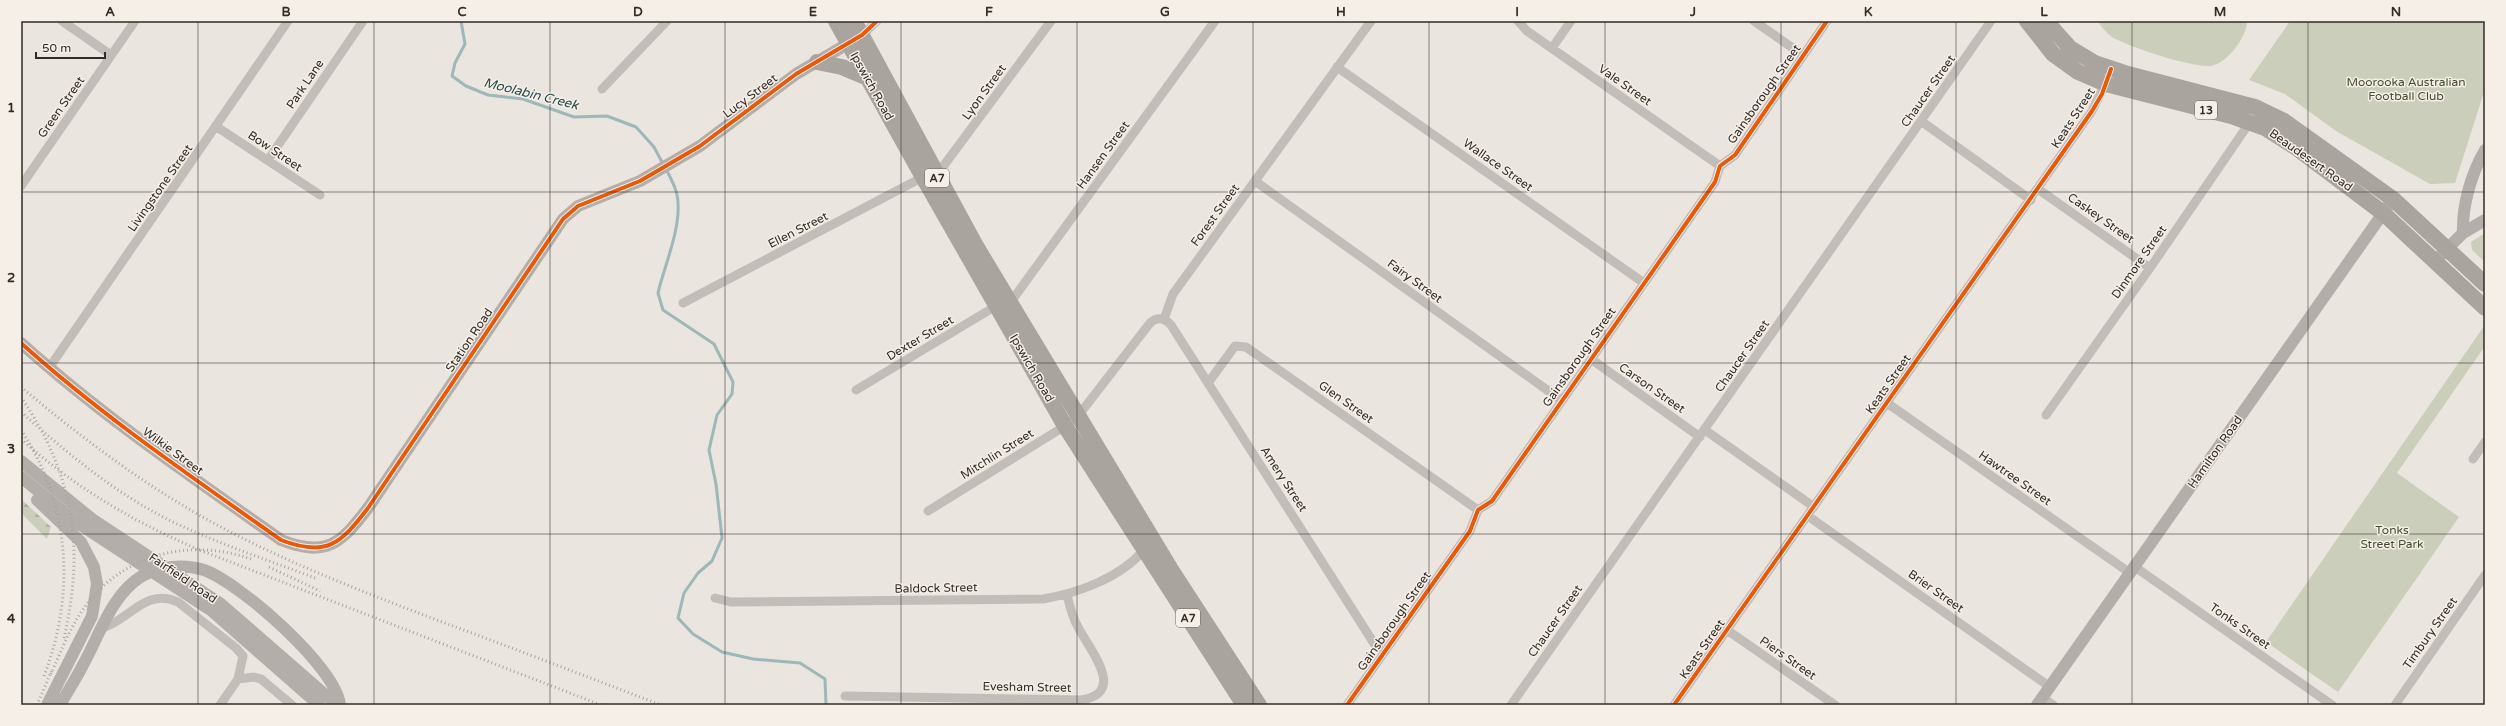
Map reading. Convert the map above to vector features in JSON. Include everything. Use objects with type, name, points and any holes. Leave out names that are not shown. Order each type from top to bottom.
[{"type":"highway","name":"Ipswich Road","points":[[836,21],[855,39],[930,177],[1003,305],[1066,426],[1244,705]]},
{"type":"highway","name":"Ipswich Road","points":[[854,21],[855,39],[866,77],[930,177]]},
{"type":"highway","name":"Beaudesert Road","points":[[2027,21],[2053,54],[2066,65],[2108,76],[2235,102],[2268,113],[2304,134],[2393,199],[2485,284]]},
{"type":"highway","name":"Beaudesert Road","points":[[2046,21],[2070,48],[2095,63],[2108,76],[2250,122],[2265,128],[2298,149],[2383,213],[2485,308]]},
{"type":"highway","points":[[817,62],[842,67],[866,77]]},
{"type":"highway","name":"Ipswich Road","points":[[1003,305],[1078,416],[1170,568],[1259,705]]},
{"type":"street","points":[[62,21],[111,55]]},
{"type":"street","name":"Green Street","points":[[21,186],[135,21]]},
{"type":"street","name":"Livingstone Street","points":[[49,368],[288,21]]},
{"type":"street","name":"Park Lane","points":[[268,160],[362,21]]},
{"type":"street","points":[[602,89],[667,21]]},
{"type":"street","points":[[855,39],[877,21]]},
{"type":"street","name":"Lyon Street","points":[[930,177],[1050,21]]},
{"type":"street","name":"Hansen Street","points":[[1003,305],[1216,21]]},
{"type":"street","name":"Forest Street","points":[[1164,319],[1173,294],[1371,21]]},
{"type":"street","name":"Vale Street","points":[[1518,21],[1527,31],[1720,166]]},
{"type":"street","points":[[1552,48],[1571,21]]},
{"type":"street","points":[[1754,21],[1803,55]]},
{"type":"street","name":"Gainsborough Street","points":[[1347,705],[1470,531],[1478,510],[1492,500],[1715,182],[1720,166],[1735,155],[1827,21]]},
{"type":"street","name":"Chaucer Street","points":[[1511,705],[1991,21]]},
{"type":"street","name":"Lucy Street","points":[[651,174],[700,146],[796,74],[855,39]]},
{"type":"street","name":"Wallace Street","points":[[1337,67],[1644,283]]},
{"type":"street","name":"Keats Street","points":[[1674,705],[2092,111],[2108,76]]},
{"type":"street","points":[[1921,121],[2030,200]]},
{"type":"street","name":"Dinmore Street","points":[[2046,415],[2150,268],[2250,122]]},
{"type":"street","name":"Bow Street","points":[[217,126],[320,195]]},
{"type":"street","points":[[2463,233],[2462,215],[2478,162],[2485,150]]},
{"type":"street","name":"Station Road","points":[[327,546],[335,544],[349,533],[368,508],[563,219],[578,206],[640,181],[651,174]]},
{"type":"street","name":"Ellen Street","points":[[683,303],[930,177]]},
{"type":"street","name":"Fairy Street","points":[[1255,181],[1561,400]]},
{"type":"street","name":"Caskey Street","points":[[2038,189],[2150,268]]},
{"type":"street","name":"Hamilton Road","points":[[2040,701],[2393,199]]},
{"type":"street","points":[[2435,262],[2463,233],[2485,220]]},
{"type":"street","name":"Dexter Street","points":[[856,390],[1003,305]]},
{"type":"street","points":[[1078,416],[1150,323],[1155,319],[1164,319]]},
{"type":"street","name":"Amery Street","points":[[1164,319],[1171,325],[1375,645],[1385,651]]},
{"type":"street","name":"Wilkie Street","points":[[21,343],[49,368],[121,426],[281,540],[299,547],[327,546]]},
{"type":"street","name":"Glen Street","points":[[1208,383],[1235,346],[1246,347],[1478,510]]},
{"type":"street","name":"Carson Street","points":[[1591,359],[1814,507]]},
{"type":"street","name":"Hawtree Street","points":[[1887,402],[2132,570]]},
{"type":"street","name":"Mitchlin Street","points":[[928,511],[1066,426],[1078,416]]},
{"type":"street","points":[[2473,459],[2485,442]]},
{"type":"street","name":"Fairfield Road","points":[[21,461],[78,509],[182,577],[242,621],[338,705]]},
{"type":"street","points":[[23,478],[30,493],[81,542],[90,556],[96,575],[97,597],[89,624],[47,705]]},
{"type":"street","name":"Fairfield Road","points":[[23,478],[80,524],[170,582],[230,626],[319,705]]},
{"type":"street","name":"Brier Street","points":[[1808,516],[2050,686]]},
{"type":"street","name":"Baldock Street","points":[[715,598],[731,602],[1043,598],[1067,595],[1098,582],[1130,564],[1144,550]]},
{"type":"street","points":[[60,705],[102,628],[122,595],[142,576],[177,566],[203,570],[238,588],[270,615],[310,656],[339,695],[338,705]]},
{"type":"street","name":"Tonks Street","points":[[2132,570],[2332,705]]},
{"type":"street","name":"Timbury Street","points":[[2395,705],[2485,575]]},
{"type":"street","name":"Evesham Street","points":[[845,696],[1082,700],[1093,698],[1100,693],[1104,683],[1103,673],[1078,627],[1067,595]]},
{"type":"street","name":"Fairfield Road","points":[[102,628],[114,625],[153,598],[167,597],[178,602],[239,651],[243,660],[238,679]]},
{"type":"street","name":"Piers Street","points":[[1727,630],[1835,705]]},
{"type":"street","points":[[220,705],[238,679],[254,677],[261,679],[292,705]]},
{"type":"street","points":[[2040,701],[2053,705]]},
{"type":"green space","points":[[2098,21],[2247,21],[2244,34],[2235,49],[2223,60],[2210,66],[2175,60],[2132,46],[2112,37],[2104,30]]},
{"type":"green space","name":"Moorooka Australian Football Club","points":[[2290,21],[2485,21],[2485,89],[2455,183],[2430,184],[2336,131],[2285,94],[2249,80]]},
{"type":"green space","points":[[2485,233],[2485,262],[2472,250],[2471,242]]},
{"type":"green space","name":"Tonks Street Park","points":[[2484,326],[2485,346],[2397,473],[2459,517],[2338,692],[2266,642]]},
{"type":"green space","points":[[21,499],[51,527],[47,539],[21,513]]},
{"type":"waterway","name":"Moolabin Creek","points":[[461,21],[465,44],[455,63],[452,76],[466,86],[488,95],[523,99],[574,117],[607,116],[636,127],[654,147],[663,164]]},
{"type":"waterway","name":"Moolabin Creek","points":[[666,169],[677,194],[678,214],[674,237],[658,293],[663,310],[714,344],[733,382],[732,394],[717,415],[709,450],[716,484],[722,538],[712,561],[698,573],[684,593],[678,618],[693,634],[722,652],[753,659],[800,663],[825,679],[826,705]]},
{"type":"railway","points":[[21,387],[92,444],[141,479],[219,526],[271,552],[352,587],[661,705]]},
{"type":"railway","points":[[21,397],[39,426],[53,455],[63,484],[70,513],[74,542],[74,573],[64,638]]},
{"type":"railway","points":[[21,412],[93,472],[112,486],[152,511],[208,538],[315,578]]},
{"type":"railway","points":[[21,430],[37,458],[50,488],[58,518],[63,550],[64,581],[61,613],[54,645],[44,676]]},
{"type":"railway","points":[[21,439],[62,473],[104,501],[172,538],[601,705]]},
{"type":"railway","points":[[51,674],[67,638],[81,612],[103,587],[121,572],[140,562],[161,554],[183,551],[206,550],[228,553],[251,559]]},
{"type":"railway","points":[[269,567],[320,591]]},
{"type":"railway","points":[[37,705],[52,670]]},
{"type":"cycle path","points":[[21,343],[115,421],[281,540],[310,548],[332,544],[341,538],[368,508],[563,219],[578,206],[640,181],[700,146],[796,74],[862,35],[877,21]]},
{"type":"cycle path","points":[[1347,705],[1470,531],[1478,510],[1492,501],[1715,182],[1720,166],[1735,155],[1827,21]]},
{"type":"cycle path","points":[[1674,705],[2092,111],[2102,94],[2111,69]]}]
